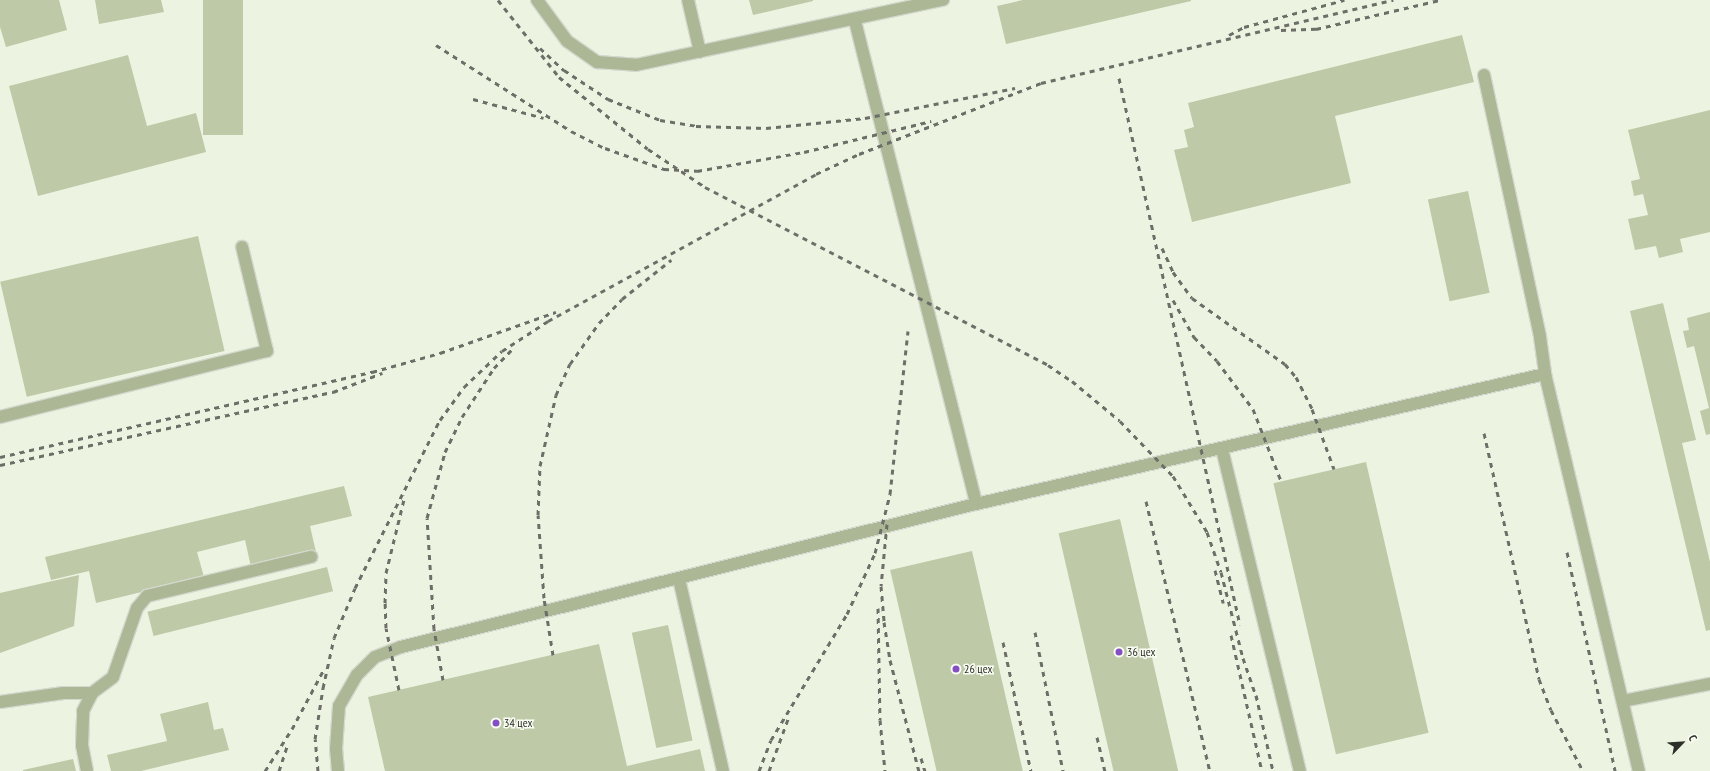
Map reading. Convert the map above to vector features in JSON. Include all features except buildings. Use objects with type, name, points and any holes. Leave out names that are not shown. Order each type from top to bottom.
[{"type":"lane","points":[[537,0],[567,41],[597,62],[636,65],[856,21],[943,0]]},
{"type":"lane","points":[[688,0],[700,52]]},
{"type":"lane","points":[[856,21],[976,504]]},
{"type":"lane","points":[[1484,75],[1540,337],[1545,374],[1639,771]]},
{"type":"lane","points":[[0,417],[267,352],[242,247]]},
{"type":"lane","points":[[338,771],[336,749],[340,706],[357,675],[375,657],[402,647],[976,504],[1545,374]]},
{"type":"lane","points":[[1222,449],[1300,771]]},
{"type":"lane","points":[[87,771],[82,746],[83,711],[92,693],[113,677],[137,608],[147,596],[311,557]]},
{"type":"lane","points":[[679,579],[724,771]]},
{"type":"lane","points":[[1623,701],[1710,684]]},
{"type":"lane","points":[[0,702],[64,693],[92,693]]},
{"type":"shaded area","points":[[0,0],[1710,0],[1710,771],[0,771]]},
{"type":"railway","points":[[498,0],[559,77],[648,149],[705,187],[1048,365],[1072,381],[1120,421],[1173,476],[1207,532],[1221,572],[1243,658],[1257,699]]},
{"type":"railway","points":[[1229,35],[1244,27],[1344,0]]},
{"type":"railway","points":[[318,771],[315,739],[323,688],[334,638],[355,588],[440,420],[464,387],[502,351],[548,321],[816,174],[859,154],[1041,83],[1393,0]]},
{"type":"railway","points":[[1281,30],[1316,29],[1440,0]]},
{"type":"railway","points":[[436,45],[571,131],[605,148],[664,169],[697,171],[804,152],[931,121]]},
{"type":"railway","points":[[540,48],[564,70],[608,99],[660,120],[696,126],[766,128],[865,118],[1015,88]]},
{"type":"railway","points":[[1119,78],[1240,625]]},
{"type":"railway","points":[[473,99],[544,118]]},
{"type":"railway","points":[[1162,248],[1173,272],[1192,298],[1285,364],[1296,377],[1312,409],[1334,469]]},
{"type":"railway","points":[[553,655],[544,598],[538,515],[540,466],[556,395],[570,364],[599,323],[622,299],[671,260]]},
{"type":"railway","points":[[1173,300],[1194,337],[1217,361],[1253,409],[1281,481]]},
{"type":"railway","points":[[0,457],[372,372],[440,353],[556,312]]},
{"type":"railway","points":[[759,771],[771,740],[847,614],[875,553],[890,494],[908,331]]},
{"type":"railway","points":[[443,680],[434,629],[427,518],[445,452],[462,417],[494,368],[513,348]]},
{"type":"railway","points":[[0,465],[333,392],[382,373]]},
{"type":"railway","points":[[1484,433],[1539,679],[1551,710],[1583,771]]},
{"type":"railway","points":[[399,690],[386,628],[385,603],[386,573],[405,495]]},
{"type":"railway","points":[[1146,501],[1210,771]]},
{"type":"railway","points":[[887,524],[881,586],[884,622],[890,660],[919,771]]},
{"type":"railway","points":[[1567,552],[1615,771]]},
{"type":"railway","points":[[1215,570],[1223,603]]},
{"type":"railway","points":[[878,608],[880,720],[885,771]]},
{"type":"railway","points":[[1035,632],[1063,771]]},
{"type":"railway","points":[[1231,635],[1262,771]]},
{"type":"railway","points":[[1003,642],[1031,771]]},
{"type":"railway","points":[[265,771],[292,729],[324,669]]},
{"type":"railway","points":[[1256,695],[1273,771]]},
{"type":"railway","points":[[769,771],[788,719]]},
{"type":"railway","points":[[1097,737],[1105,771]]},
{"type":"railway","points":[[279,771],[288,743]]},
{"type":"railway","points":[[921,758],[925,771]]},
{"type":"place","name":"36 цех","points":[[1119,652]]},
{"type":"place","name":"26 цех","points":[[956,669]]},
{"type":"place","name":"34 цех","points":[[496,723]]}]
